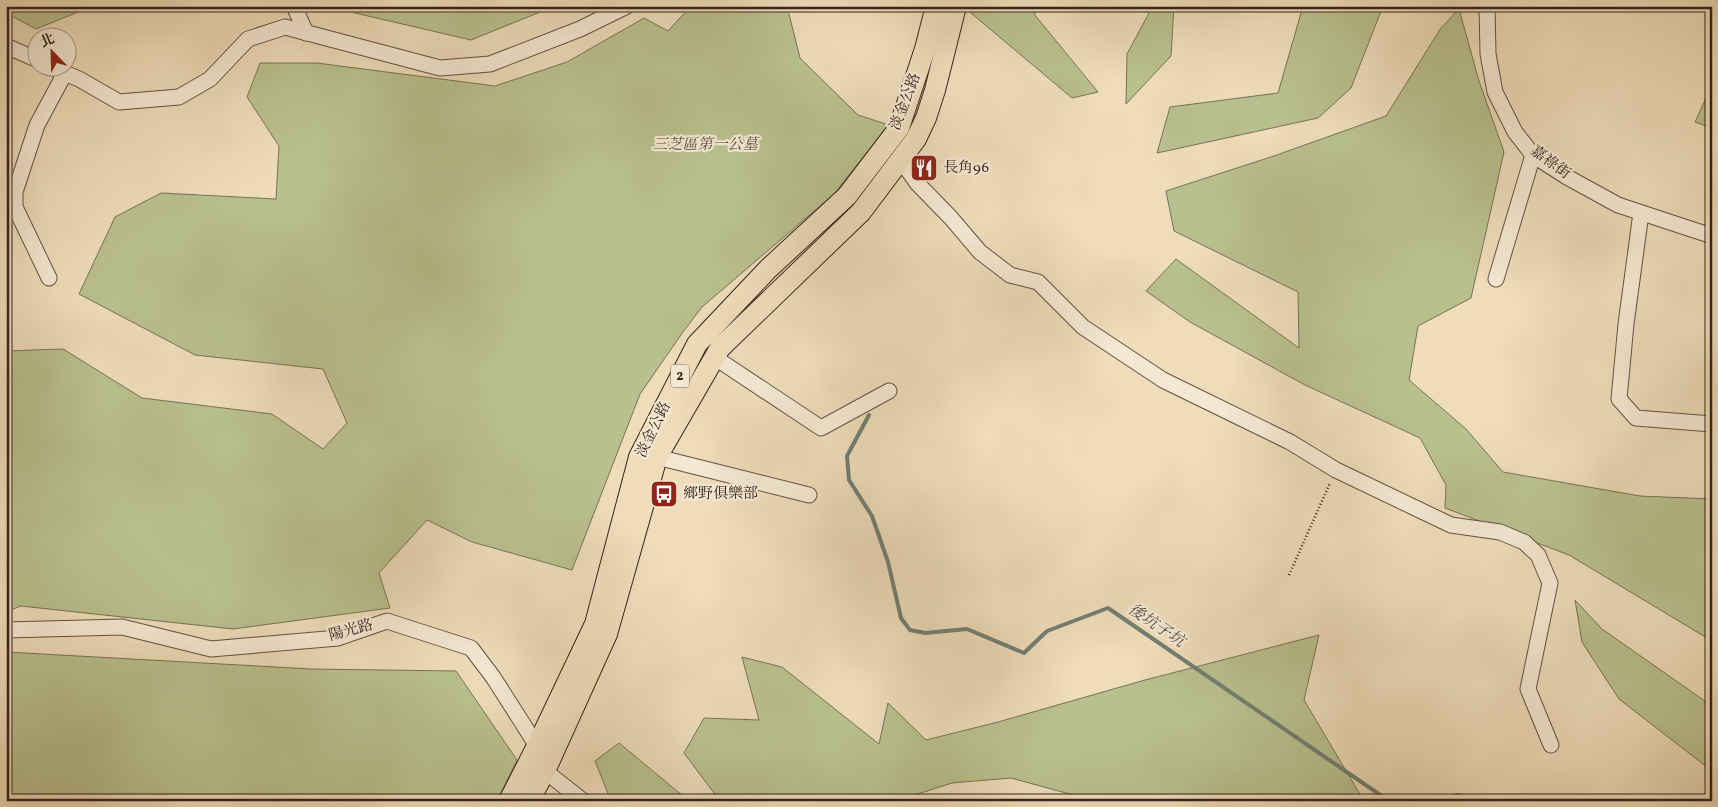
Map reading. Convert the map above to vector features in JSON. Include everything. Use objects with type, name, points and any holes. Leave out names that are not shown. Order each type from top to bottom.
[{"type":"main road","name":"淡金公路","points":[[529,801],[607,634],[657,457],[720,348],[861,212],[916,139],[926,118],[935,90],[942,9]]},
{"type":"main road","name":"淡金公路","points":[[508,801],[537,746],[595,624],[638,458],[697,344],[768,269],[847,196],[900,128],[925,50],[942,9]]},
{"type":"main road","points":[[745,293],[760,309]]},
{"type":"street","points":[[294,6],[306,33]]},
{"type":"street","points":[[74,78],[119,102],[179,97],[210,79],[248,39],[285,27],[440,68],[490,64],[580,29],[627,6]]},
{"type":"street","name":"嘉祿街","points":[[1487,6],[1488,54],[1495,92],[1515,132],[1533,155],[1567,177],[1618,205],[1712,236]]},
{"type":"street","points":[[6,46],[28,56]]},
{"type":"street","points":[[49,278],[15,207],[15,192],[37,125],[56,78]]},
{"type":"street","points":[[1496,278],[1533,155]]},
{"type":"street","points":[[900,159],[918,183],[980,252],[1010,275],[1038,282],[1083,328],[1163,380],[1290,442],[1336,470],[1451,524],[1500,532],[1524,542],[1538,555],[1550,583],[1528,689],[1551,745]]},
{"type":"street","points":[[1641,213],[1619,399],[1636,418],[1712,424]]},
{"type":"street","points":[[714,357],[821,428],[889,391]]},
{"type":"street","points":[[657,457],[810,495]]},
{"type":"street","name":"陽光路","points":[[6,630],[122,627],[211,648],[338,638],[387,621],[470,648],[493,677],[537,746],[545,770]]},
{"type":"street","points":[[545,770],[583,801]]},
{"type":"path","points":[[1289,575],[1336,470]]},
{"type":"green space","points":[[6,6],[93,6],[38,28],[34,28],[6,13]]},
{"type":"green space","points":[[325,6],[555,6],[471,40]]},
{"type":"green space","name":"三芝區第一公墓","points":[[691,6],[787,6],[800,58],[858,115],[889,125],[833,195],[702,307],[683,332],[640,394],[572,570],[472,542],[427,520],[379,573],[390,608],[233,629],[21,606],[6,612],[6,351],[63,349],[142,398],[272,414],[323,449],[347,423],[323,369],[195,355],[79,294],[115,217],[161,193],[276,199],[279,146],[247,97],[260,63],[317,63],[495,86],[567,62],[644,18],[668,31]]},
{"type":"green space","points":[[974,6],[1045,6],[1034,14],[1098,92],[1072,98],[971,13]]},
{"type":"green space","points":[[1129,6],[1174,6],[1171,56],[1126,104],[1127,54],[1149,13]]},
{"type":"green space","points":[[1303,6],[1383,6],[1351,88],[1318,118],[1157,153],[1170,107],[1278,93]]},
{"type":"green space","points":[[1459,9],[1479,81],[1504,152],[1471,298],[1418,326],[1409,380],[1466,429],[1503,472],[1640,496],[1712,499],[1712,641],[1569,555],[1445,508],[1446,485],[1420,438],[1305,385],[1190,322],[1146,291],[1176,259],[1299,348],[1298,292],[1174,231],[1166,191],[1274,156],[1386,116],[1441,28]]},
{"type":"green space","points":[[1712,85],[1712,128],[1695,122]]},
{"type":"green space","points":[[1575,600],[1602,629],[1712,706],[1712,771],[1619,699],[1582,642]]},
{"type":"green space","points":[[1319,635],[1304,700],[1364,801],[1095,801],[1011,778],[952,783],[896,801],[731,801],[717,797],[684,753],[704,718],[759,720],[742,657],[782,667],[879,744],[888,703],[926,740]]},
{"type":"green space","points":[[6,652],[311,669],[456,671],[517,760],[497,801],[7,801]]},
{"type":"green space","points":[[619,743],[689,801],[611,801],[595,761]]},
{"type":"waterway","name":"後坑子坑","points":[[869,415],[847,456],[849,480],[872,516],[888,562],[901,618],[910,630],[925,633],[967,629],[1024,653],[1047,631],[1108,608],[1389,801]]},
{"type":"waterway","name":"後坑子坑","points":[[1443,801],[1457,795],[1472,799],[1473,801]]},
{"type":"place","name":"長角96","points":[[924,168]]},
{"type":"place","name":"鄉野俱樂部","points":[[664,494]]}]
